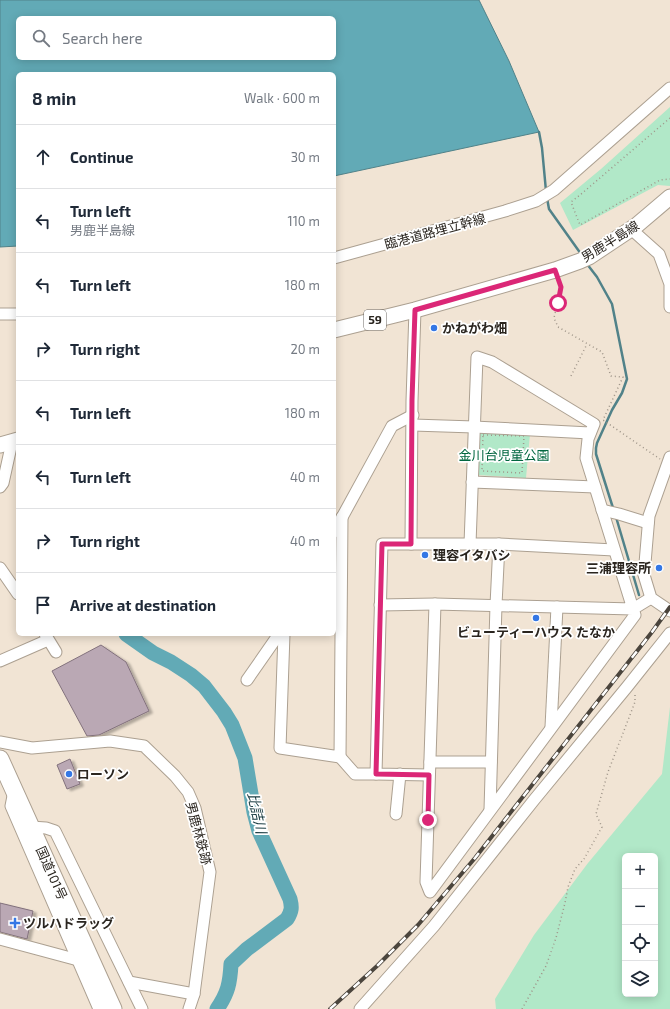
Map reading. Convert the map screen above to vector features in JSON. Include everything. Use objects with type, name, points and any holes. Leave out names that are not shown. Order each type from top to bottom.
[{"type":"highway","name":"国道101号","points":[[0,759],[113,1009]]},
{"type":"main road","name":"男鹿半島線","points":[[336,330],[415,310],[555,270],[584,259],[631,230],[670,197]]},
{"type":"street","name":"臨港道路埋立幹線","points":[[336,257],[497,214],[536,201],[554,190],[670,88]]},
{"type":"street","points":[[631,230],[659,254],[670,284],[670,307]]},
{"type":"street","points":[[411,544],[415,310]]},
{"type":"street","points":[[0,314],[16,314]]},
{"type":"street","points":[[435,604],[426,882],[430,892],[635,615],[586,458],[588,439],[594,424],[492,362],[477,357],[470,544]]},
{"type":"street","points":[[336,528],[392,426],[413,420],[474,427],[590,433]]},
{"type":"street","points":[[0,487],[3,483],[10,442]]},
{"type":"street","points":[[669,460],[649,516],[644,575],[651,598],[670,612]]},
{"type":"street","points":[[472,482],[595,486]]},
{"type":"street","points":[[602,510],[648,523]]},
{"type":"street","points":[[340,757],[342,517]]},
{"type":"street","points":[[376,774],[382,544],[498,544],[614,550]]},
{"type":"street","points":[[490,810],[498,544]]},
{"type":"street","points":[[0,568],[16,591]]},
{"type":"street","points":[[380,605],[435,604],[633,609],[651,598]]},
{"type":"street","points":[[551,727],[557,607]]},
{"type":"street","points":[[360,1009],[434,926],[670,633]]},
{"type":"street","points":[[247,680],[278,636]]},
{"type":"street","points":[[284,636],[280,748],[340,757],[355,774],[429,775]]},
{"type":"street","points":[[0,661],[46,637],[56,652]]},
{"type":"street","name":"男鹿林鉄跡","points":[[0,742],[32,748],[110,741],[144,746],[175,776],[188,792],[195,808],[210,872],[194,994],[189,1009]]},
{"type":"street","points":[[430,762],[491,762]]},
{"type":"street","points":[[396,814],[400,774]]},
{"type":"street","points":[[14,788],[11,806],[99,1009]]},
{"type":"street","points":[[31,827],[46,828],[55,831],[142,1009]]},
{"type":"street","points":[[0,939],[78,960]]},
{"type":"street","points":[[129,982],[194,994]]},
{"type":"path","points":[[670,118],[571,202],[580,225],[660,180],[670,179]]},
{"type":"path","points":[[555,270],[561,287],[554,318],[558,327],[602,352],[611,376],[623,377],[603,420],[669,460]]},
{"type":"path","points":[[571,376],[587,344]]},
{"type":"path","points":[[483,435],[524,436],[522,473],[482,471],[483,435]]},
{"type":"path","points":[[522,1009],[546,966],[558,931],[568,886],[576,869],[584,859],[602,827],[596,814],[608,772],[635,702],[633,679]]},
{"type":"green space","points":[[670,107],[670,186],[658,185],[573,230],[560,203],[601,169]]},
{"type":"green space","name":"金川台児童公園","points":[[480,431],[530,434],[526,478],[478,475],[478,444]]},
{"type":"green space","points":[[670,707],[670,1009],[496,1009],[495,999],[534,935],[588,863],[662,774]]},
{"type":"water","points":[[0,0],[479,0],[509,61],[539,132],[336,176],[336,72],[16,72],[16,246],[0,247]]},
{"type":"building","points":[[101,645],[126,662],[149,711],[99,735],[87,736],[52,671]]},
{"type":"building","name":"ローソン","points":[[70,759],[80,784],[67,789],[57,765]]},
{"type":"building","name":"ツルハドラッグ","points":[[0,903],[33,911],[27,939],[0,932]]},
{"type":"waterway","points":[[539,132],[546,191]]},
{"type":"waterway","points":[[547,198],[549,209],[581,254]]},
{"type":"waterway","points":[[587,264],[597,277],[612,304],[627,379],[596,448],[596,454],[613,508]]},
{"type":"waterway","points":[[616,517],[639,595]]},
{"type":"waterway","name":"比詰川","points":[[129,636],[153,653],[171,662],[191,675],[204,686],[232,725],[245,758],[254,812],[259,831],[290,899],[291,909],[287,919],[247,949],[231,964],[228,988],[217,1009]]},
{"type":"railway","points":[[330,1009],[377,966],[418,925],[475,858],[670,607]]},
{"type":"place","name":"かねがわ畑","points":[[434,328]]},
{"type":"place","name":"理容イタバシ","points":[[425,555]]},
{"type":"place","name":"三浦理容所","points":[[659,568]]},
{"type":"place","name":"ビューティーハウス たなか","points":[[536,618]]},
{"type":"place","name":"ローソン","points":[[69,774]]},
{"type":"place","name":"ツルハドラッグ","points":[[15,923]]},
{"type":"route","points":[[428,820],[429,775],[376,774],[382,544],[411,544],[412,400],[415,310],[555,270],[561,287],[558,303]]}]
